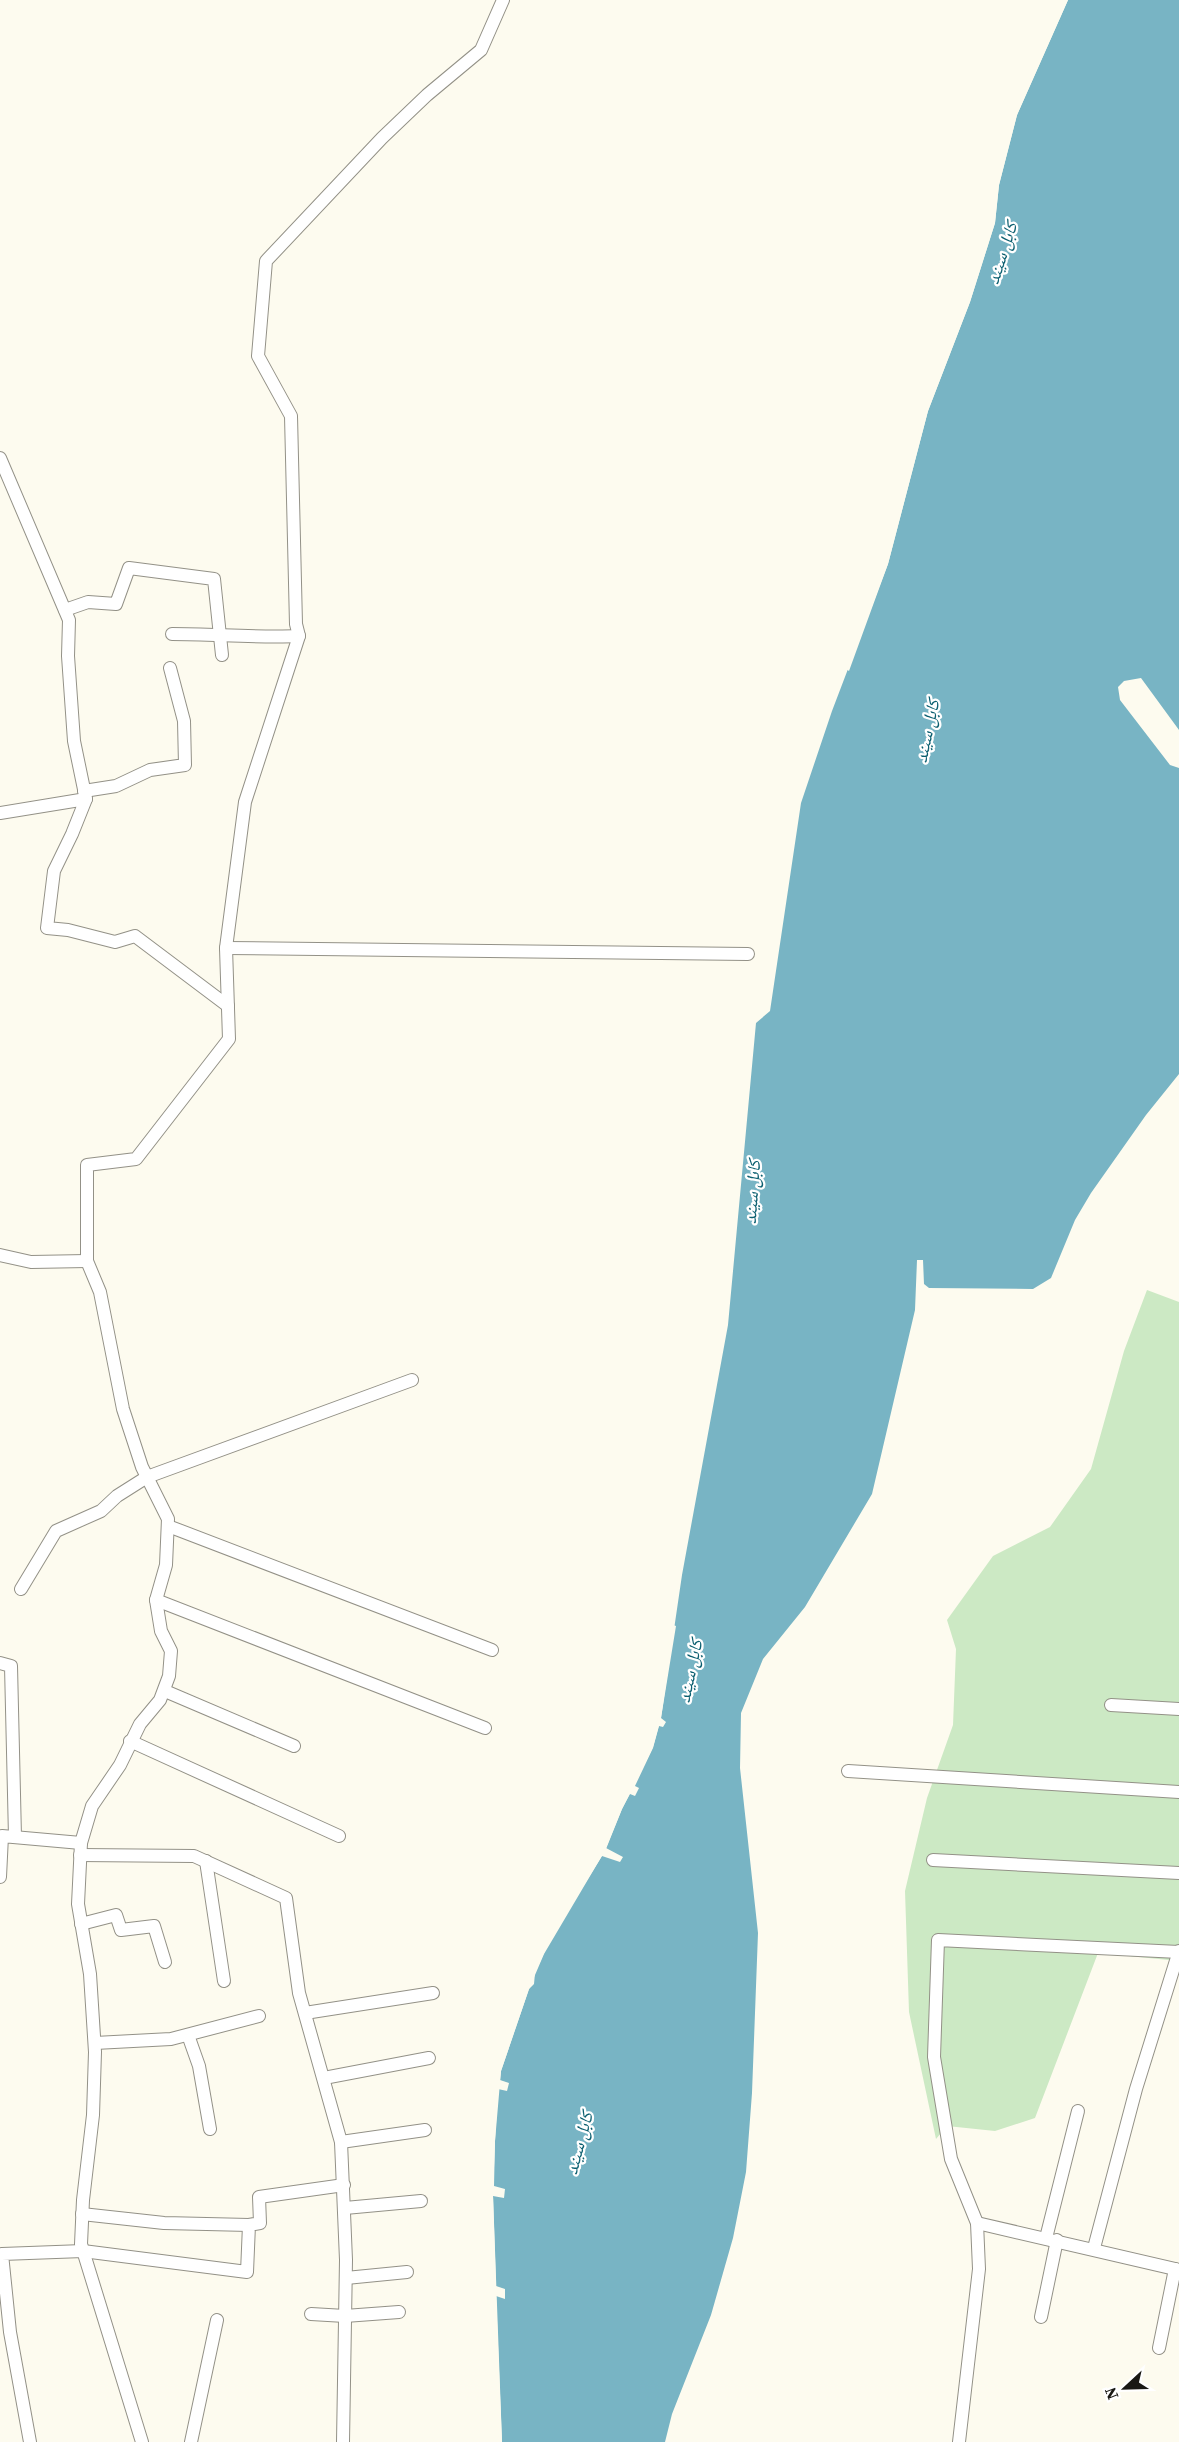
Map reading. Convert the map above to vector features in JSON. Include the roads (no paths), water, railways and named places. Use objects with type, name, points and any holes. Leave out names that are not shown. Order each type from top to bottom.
[{"type":"street","points":[[142,2442],[83,2251],[82,2214],[92,2125],[94,2043],[90,1974],[78,1904],[80,1849],[92,1806],[120,1765],[140,1724],[165,1691],[171,1651],[161,1631],[156,1600],[166,1565],[168,1519],[147,1477],[123,1409],[100,1292],[87,1261],[87,1165],[136,1159],[229,1039],[226,948],[245,802],[300,636],[296,624],[291,416],[258,356],[266,261],[382,138],[427,95],[481,50],[503,0]]},
{"type":"street","points":[[0,458],[69,620],[68,656],[74,741],[85,795],[72,834],[54,871],[47,928],[68,930],[115,942],[135,936],[228,1006]]},
{"type":"street","points":[[65,610],[88,602],[116,604],[129,568],[214,579],[222,655]]},
{"type":"street","points":[[172,634],[220,634],[252,639],[300,636]]},
{"type":"street","points":[[0,813],[85,795],[116,786],[150,770],[184,765],[184,721],[170,668]]},
{"type":"street","points":[[226,948],[748,954]]},
{"type":"street","points":[[0,1255],[31,1262],[87,1261]]},
{"type":"street","points":[[21,1589],[56,1531],[101,1511],[117,1496],[147,1477],[412,1380]]},
{"type":"street","points":[[168,1526],[492,1650]]},
{"type":"street","points":[[156,1600],[485,1728]]},
{"type":"street","points":[[0,1663],[11,1666],[15,1837]]},
{"type":"street","points":[[165,1691],[294,1746]]},
{"type":"street","points":[[1111,1705],[1179,1708]]},
{"type":"street","points":[[130,1741],[339,1836]]},
{"type":"street","points":[[848,1771],[1179,1792]]},
{"type":"street","points":[[0,1794],[14,1791]]},
{"type":"street","points":[[0,1877],[2,1836],[80,1849],[194,1856],[286,1898],[299,1993],[341,2142],[346,2278],[343,2442]]},
{"type":"street","points":[[933,1860],[1179,1873]]},
{"type":"street","points":[[206,1862],[224,1981]]},
{"type":"street","points":[[81,1924],[116,1915],[121,1930],[154,1926],[165,1962]]},
{"type":"street","points":[[959,2442],[979,2269],[977,2223],[951,2159],[934,2057],[938,1940],[1179,1952],[1136,2089],[1094,2248]]},
{"type":"street","points":[[305,2013],[433,1993]]},
{"type":"street","points":[[94,2043],[171,2039],[260,2016]]},
{"type":"street","points":[[188,2035],[200,2066],[210,2129]]},
{"type":"street","points":[[324,2078],[429,2058]]},
{"type":"street","points":[[1041,2317],[1051,2239],[1078,2111]]},
{"type":"street","points":[[341,2142],[425,2130]]},
{"type":"street","points":[[82,2214],[164,2223],[249,2225],[260,2223],[259,2197],[344,2185]]},
{"type":"street","points":[[345,2208],[421,2201]]},
{"type":"street","points":[[977,2223],[1094,2248],[1177,2270],[1159,2348]]},
{"type":"street","points":[[30,2442],[10,2332],[3,2254],[83,2251],[247,2272],[249,2225]]},
{"type":"street","points":[[346,2278],[407,2272]]},
{"type":"street","points":[[311,2314],[345,2316],[399,2312]]},
{"type":"street","points":[[191,2442],[217,2320]]},
{"type":"water","name":"کابل سيند","points":[[1068,0],[1179,0],[1179,730],[1141,678],[1124,681],[1118,687],[1120,700],[1170,765],[1179,768],[1179,1074],[1146,1115],[1091,1193],[1075,1220],[1051,1278],[1033,1289],[929,1288],[924,1284],[923,1260],[917,1260],[915,1310],[872,1494],[805,1607],[763,1659],[741,1713],[740,1768],[758,1933],[752,2093],[746,2172],[733,2238],[711,2315],[672,2414],[665,2442],[502,2442],[493,2195],[501,2071],[529,1989],[544,1954],[606,1849],[622,1809],[653,1747],[661,1718],[682,1575],[728,1325],[756,1023],[770,1011],[801,803],[832,711],[888,564],[928,411],[970,302],[995,223],[999,185],[1017,115]]}]
